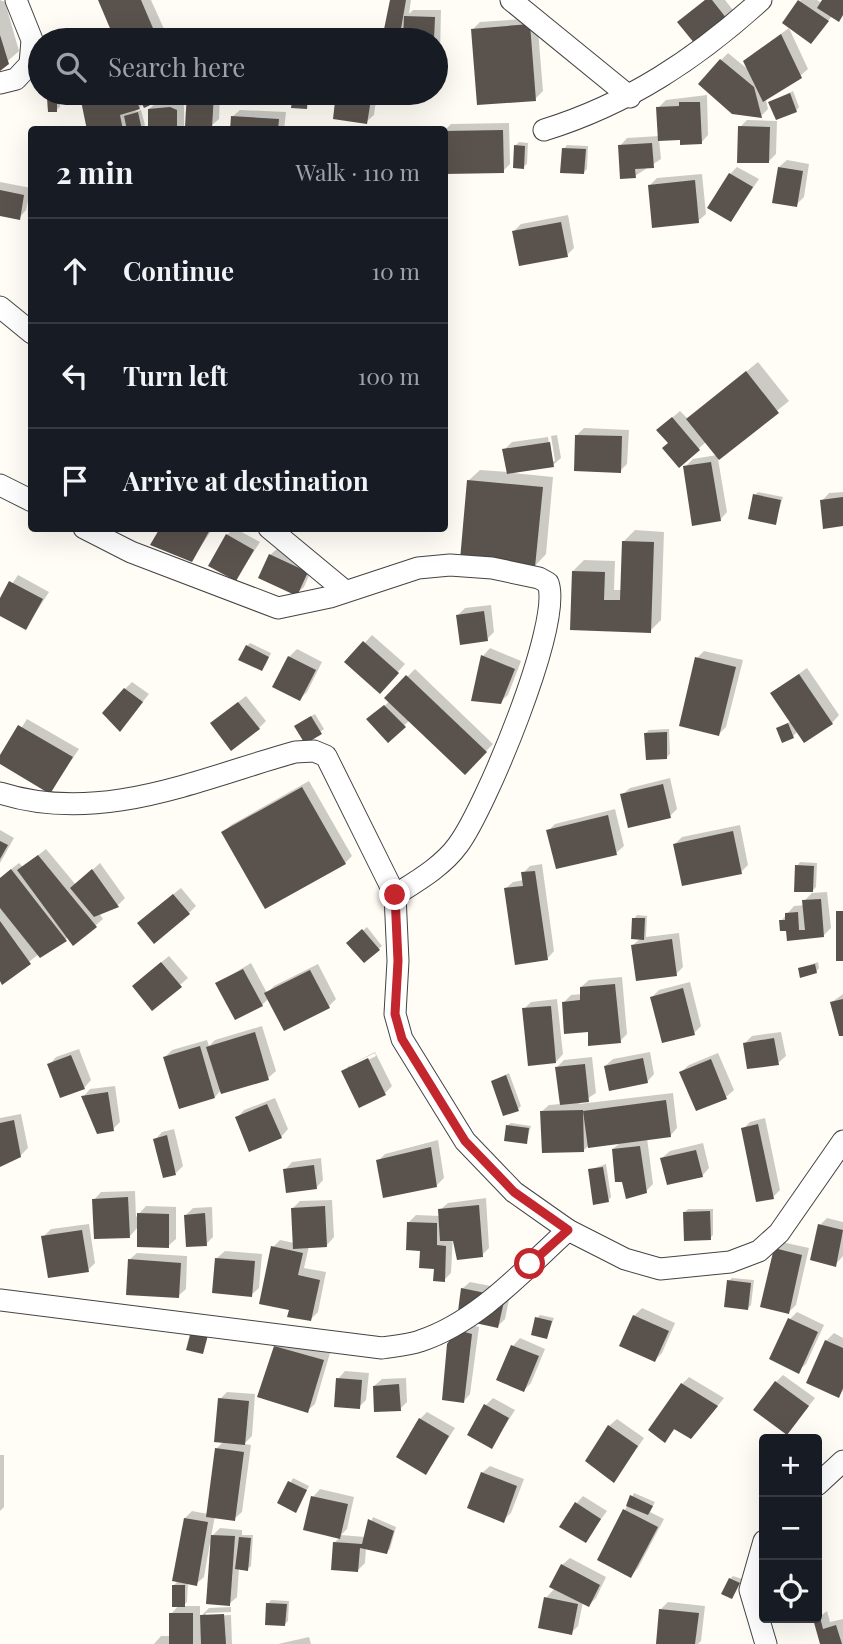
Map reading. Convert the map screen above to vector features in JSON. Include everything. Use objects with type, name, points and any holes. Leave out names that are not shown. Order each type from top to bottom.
[{"type":"street","points":[[16,0],[28,30]]},
{"type":"street","points":[[511,0],[630,97]]},
{"type":"street","points":[[544,130],[580,119],[630,97],[680,66],[761,0]]},
{"type":"street","points":[[0,83],[16,79],[28,66]]},
{"type":"street","points":[[0,307],[28,330]]},
{"type":"street","points":[[0,485],[28,499]]},
{"type":"street","points":[[93,532],[131,552],[278,608],[294,607],[418,568],[450,565],[492,568],[539,578],[548,583],[551,592],[549,615],[540,650],[493,783],[460,844],[446,860],[395,895]]},
{"type":"street","points":[[274,532],[345,592]]},
{"type":"street","points":[[0,793],[60,806],[94,805],[180,787],[283,756],[314,751],[326,756],[395,895],[398,961],[395,1014],[402,1039],[465,1141],[514,1192],[568,1230],[625,1259],[660,1269],[730,1262],[759,1251],[779,1233],[843,1141]]},
{"type":"street","points":[[0,1300],[382,1348],[419,1342],[453,1327],[499,1293],[568,1230]]},
{"type":"street","points":[[822,1480],[843,1461]]},
{"type":"street","points":[[759,1558],[750,1590],[766,1644]]},
{"type":"building","points":[[98,0],[141,0],[153,28],[110,28]]},
{"type":"building","points":[[390,0],[406,0],[401,28],[384,28]]},
{"type":"building","points":[[705,0],[712,0],[727,19],[695,44],[677,22]]},
{"type":"building","points":[[798,0],[829,21],[811,44],[782,23]]},
{"type":"building","points":[[822,0],[843,0],[843,15],[839,22],[817,8]]},
{"type":"building","points":[[404,16],[435,17],[435,28],[404,28]]},
{"type":"building","points":[[530,24],[536,101],[477,105],[471,29]]},
{"type":"building","points":[[781,34],[802,78],[763,102],[743,61]]},
{"type":"building","points":[[0,35],[9,64],[0,71]]},
{"type":"building","points":[[720,59],[754,87],[762,118],[732,114],[698,84]]},
{"type":"building","points":[[790,93],[797,112],[776,120],[768,102]]},
{"type":"building","points":[[679,102],[700,102],[702,144],[680,145],[680,140],[658,141],[656,107],[679,106]]},
{"type":"building","points":[[48,105],[57,105],[57,112],[48,112]]},
{"type":"building","points":[[82,105],[138,105],[140,109],[120,115],[122,126],[86,126]]},
{"type":"building","points":[[186,105],[213,105],[212,126],[185,126]]},
{"type":"building","points":[[291,105],[307,105],[307,109],[291,108]]},
{"type":"building","points":[[335,105],[370,105],[367,124],[333,119]]},
{"type":"building","points":[[170,107],[177,110],[177,126],[148,126],[148,109]]},
{"type":"building","points":[[138,112],[141,126],[126,126],[124,116]]},
{"type":"building","points":[[231,116],[279,119],[278,126],[230,126]]},
{"type":"building","points":[[738,126],[770,127],[769,163],[737,163]]},
{"type":"building","points":[[503,130],[504,173],[448,174],[448,131]]},
{"type":"building","points":[[652,143],[654,168],[635,169],[636,178],[620,179],[618,145]]},
{"type":"building","points":[[514,145],[525,146],[524,169],[513,168]]},
{"type":"building","points":[[562,148],[586,149],[584,174],[560,173]]},
{"type":"building","points":[[778,167],[803,171],[797,207],[772,203]]},
{"type":"building","points":[[729,173],[753,187],[731,222],[707,208]]},
{"type":"building","points":[[695,180],[699,223],[652,228],[648,185]]},
{"type":"building","points":[[0,190],[24,195],[20,220],[0,216]]},
{"type":"building","points":[[561,222],[568,257],[519,266],[512,231]]},
{"type":"building","points":[[746,371],[779,413],[719,460],[686,419]]},
{"type":"building","points":[[672,417],[700,450],[679,468],[662,448],[668,443],[656,430]]},
{"type":"building","points":[[575,435],[622,436],[621,473],[574,471]]},
{"type":"building","points":[[550,442],[554,467],[507,474],[502,449]]},
{"type":"building","points":[[711,462],[721,521],[692,526],[683,466]]},
{"type":"building","points":[[467,480],[543,487],[535,567],[460,560]]},
{"type":"building","points":[[753,494],[781,500],[776,525],[748,519]]},
{"type":"building","points":[[843,497],[843,526],[823,529],[820,500]]},
{"type":"building","points":[[158,532],[209,532],[192,562],[150,545]]},
{"type":"building","points":[[226,534],[254,550],[236,581],[208,566]]},
{"type":"building","points":[[622,541],[654,542],[651,633],[570,630],[572,571],[605,572],[604,600],[620,600]]},
{"type":"building","points":[[269,554],[308,572],[297,596],[258,578]]},
{"type":"building","points":[[9,581],[43,599],[26,630],[0,616],[0,598]]},
{"type":"building","points":[[484,611],[488,641],[460,645],[456,615]]},
{"type":"building","points":[[363,641],[399,673],[380,694],[344,662]]},
{"type":"building","points":[[246,645],[269,657],[262,671],[238,660]]},
{"type":"building","points":[[481,655],[515,669],[501,704],[471,701]]},
{"type":"building","points":[[288,656],[316,670],[300,701],[272,687]]},
{"type":"building","points":[[695,657],[736,667],[719,736],[679,726]]},
{"type":"building","points":[[799,674],[833,724],[804,743],[770,693]]},
{"type":"building","points":[[406,675],[487,752],[465,775],[384,698]]},
{"type":"building","points":[[124,688],[143,702],[120,732],[102,713]]},
{"type":"building","points":[[238,702],[260,729],[231,751],[210,723]]},
{"type":"building","points":[[384,705],[406,727],[388,743],[366,719]]},
{"type":"building","points":[[311,716],[322,734],[305,744],[294,726]]},
{"type":"building","points":[[788,723],[794,738],[782,743],[776,728]]},
{"type":"building","points":[[18,725],[73,757],[50,794],[0,764],[0,755]]},
{"type":"building","points":[[667,732],[667,759],[646,760],[644,733]]},
{"type":"building","points":[[663,784],[671,818],[628,828],[620,794]]},
{"type":"building","points":[[302,787],[346,864],[265,909],[221,832]]},
{"type":"building","points":[[608,815],[617,855],[556,869],[546,830]]},
{"type":"building","points":[[733,831],[742,874],[682,886],[673,844]]},
{"type":"building","points":[[0,841],[8,845],[0,859]]},
{"type":"building","points":[[38,855],[97,927],[73,946],[17,870]]},
{"type":"building","points":[[795,865],[814,866],[813,892],[794,892]]},
{"type":"building","points":[[11,869],[67,941],[40,958],[0,908],[0,878]]},
{"type":"building","points":[[92,869],[119,907],[94,917],[70,888]]},
{"type":"building","points":[[535,871],[548,960],[515,965],[504,888],[523,886],[521,872]]},
{"type":"building","points":[[173,894],[190,914],[154,944],[137,923]]},
{"type":"building","points":[[821,899],[824,937],[787,941],[786,931],[780,931],[779,920],[785,920],[785,913],[798,912],[799,930],[805,930],[802,900]]},
{"type":"building","points":[[836,911],[843,911],[843,961],[836,961]]},
{"type":"building","points":[[632,918],[645,918],[644,940],[631,939]]},
{"type":"building","points":[[0,921],[31,964],[2,985],[0,981]]},
{"type":"building","points":[[362,929],[380,950],[364,963],[346,943]]},
{"type":"building","points":[[672,939],[677,976],[636,981],[631,945]]},
{"type":"building","points":[[161,962],[182,987],[152,1011],[132,986]]},
{"type":"building","points":[[815,964],[817,973],[800,978],[798,968]]},
{"type":"building","points":[[243,969],[263,1006],[235,1020],[215,983]]},
{"type":"building","points":[[310,970],[330,1008],[284,1031],[264,993]]},
{"type":"building","points":[[615,984],[621,1043],[588,1046],[588,1032],[564,1034],[562,1002],[580,1000],[580,987]]},
{"type":"building","points":[[683,988],[695,1035],[662,1043],[650,997]]},
{"type":"building","points":[[843,999],[843,1036],[839,1036],[830,1002]]},
{"type":"building","points":[[551,1006],[556,1063],[528,1066],[522,1008]]},
{"type":"building","points":[[255,1032],[269,1080],[221,1094],[206,1047]]},
{"type":"building","points":[[774,1038],[779,1065],[747,1069],[743,1043]]},
{"type":"building","points":[[200,1046],[215,1098],[179,1109],[163,1057]]},
{"type":"building","points":[[71,1055],[85,1089],[60,1098],[47,1064]]},
{"type":"building","points":[[368,1058],[386,1095],[359,1108],[341,1071]]},
{"type":"building","points":[[643,1058],[648,1083],[609,1091],[604,1066]]},
{"type":"building","points":[[711,1059],[727,1099],[696,1111],[679,1072]]},
{"type":"building","points":[[585,1064],[589,1102],[560,1105],[555,1067]]},
{"type":"building","points":[[506,1075],[519,1111],[503,1116],[491,1081]]},
{"type":"building","points":[[108,1092],[114,1131],[97,1134],[81,1096]]},
{"type":"building","points":[[666,1100],[671,1137],[588,1148],[583,1111]]},
{"type":"building","points":[[267,1104],[282,1138],[249,1152],[235,1117]]},
{"type":"building","points":[[583,1110],[584,1152],[542,1153],[540,1111]]},
{"type":"building","points":[[14,1120],[21,1157],[0,1167],[0,1123]]},
{"type":"building","points":[[758,1124],[774,1199],[756,1202],[741,1128]]},
{"type":"building","points":[[506,1125],[529,1128],[527,1144],[504,1141]]},
{"type":"building","points":[[167,1135],[176,1175],[163,1178],[153,1139]]},
{"type":"building","points":[[640,1146],[647,1193],[626,1199],[622,1182],[615,1182],[612,1149]]},
{"type":"building","points":[[431,1147],[437,1187],[383,1198],[376,1160]]},
{"type":"building","points":[[696,1150],[703,1177],[667,1185],[660,1158]]},
{"type":"building","points":[[314,1165],[317,1189],[286,1193],[283,1169]]},
{"type":"building","points":[[603,1167],[609,1202],[593,1205],[588,1169]]},
{"type":"building","points":[[128,1197],[130,1238],[94,1239],[92,1199]]},
{"type":"building","points":[[479,1205],[483,1257],[457,1260],[453,1241],[440,1241],[438,1209]]},
{"type":"building","points":[[325,1206],[327,1247],[293,1249],[291,1208]]},
{"type":"building","points":[[710,1211],[711,1240],[684,1241],[683,1212]]},
{"type":"building","points":[[137,1213],[169,1214],[169,1248],[137,1247]]},
{"type":"building","points":[[205,1213],[207,1246],[186,1247],[184,1215]]},
{"type":"building","points":[[407,1222],[437,1223],[437,1245],[446,1246],[445,1282],[433,1281],[434,1269],[419,1268],[420,1251],[406,1250]]},
{"type":"building","points":[[818,1224],[843,1230],[836,1267],[810,1260]]},
{"type":"building","points":[[82,1230],[89,1272],[48,1278],[41,1236]]},
{"type":"building","points":[[271,1246],[303,1253],[298,1275],[320,1280],[311,1321],[287,1317],[289,1310],[259,1304]]},
{"type":"building","points":[[774,1248],[802,1255],[789,1314],[760,1307]]},
{"type":"building","points":[[215,1258],[255,1261],[252,1297],[212,1293]]},
{"type":"building","points":[[128,1259],[181,1263],[179,1298],[126,1295]]},
{"type":"building","points":[[727,1280],[751,1283],[748,1310],[724,1307]]},
{"type":"building","points":[[461,1288],[505,1297],[498,1328],[457,1319]]},
{"type":"building","points":[[633,1315],[669,1331],[655,1362],[619,1346]]},
{"type":"building","points":[[535,1317],[552,1321],[547,1339],[531,1335]]},
{"type":"building","points":[[788,1318],[818,1332],[799,1374],[769,1359]]},
{"type":"building","points":[[457,1330],[472,1334],[464,1403],[442,1400],[447,1344]]},
{"type":"building","points":[[191,1331],[208,1335],[203,1354],[186,1350]]},
{"type":"building","points":[[825,1340],[843,1348],[843,1388],[839,1398],[806,1383]]},
{"type":"building","points":[[511,1345],[539,1356],[524,1392],[496,1380]]},
{"type":"building","points":[[274,1346],[324,1360],[308,1413],[257,1397]]},
{"type":"building","points":[[336,1378],[362,1380],[360,1409],[334,1407]]},
{"type":"building","points":[[775,1381],[809,1406],[788,1434],[753,1410]]},
{"type":"building","points":[[681,1383],[718,1406],[691,1439],[674,1429],[665,1443],[648,1430]]},
{"type":"building","points":[[399,1384],[401,1411],[374,1412],[373,1386]]},
{"type":"building","points":[[218,1398],[249,1401],[245,1445],[214,1442]]},
{"type":"building","points":[[484,1404],[509,1418],[492,1449],[467,1435]]},
{"type":"building","points":[[419,1418],[449,1436],[426,1475],[396,1457]]},
{"type":"building","points":[[608,1425],[638,1446],[614,1483],[585,1461]]},
{"type":"building","points":[[215,1448],[244,1452],[235,1521],[206,1517]]},
{"type":"building","points":[[481,1472],[517,1486],[504,1523],[467,1508]]},
{"type":"building","points":[[288,1481],[307,1490],[296,1513],[277,1503]]},
{"type":"building","points":[[630,1495],[653,1506],[648,1515],[626,1506]]},
{"type":"building","points":[[311,1496],[348,1504],[340,1539],[303,1530]]},
{"type":"building","points":[[575,1502],[601,1519],[586,1543],[559,1527]]},
{"type":"building","points":[[623,1509],[658,1527],[631,1578],[597,1560]]},
{"type":"building","points":[[184,1518],[208,1522],[197,1586],[172,1581]]},
{"type":"building","points":[[368,1519],[394,1531],[387,1554],[360,1548],[358,1572],[331,1570],[333,1542],[362,1544]]},
{"type":"building","points":[[211,1535],[235,1536],[230,1606],[206,1604]]},
{"type":"building","points":[[239,1537],[251,1538],[248,1571],[235,1569]]},
{"type":"building","points":[[561,1564],[600,1585],[589,1607],[549,1587]]},
{"type":"building","points":[[729,1578],[740,1583],[732,1599],[721,1594]]},
{"type":"building","points":[[172,1585],[185,1585],[185,1607],[172,1607]]},
{"type":"building","points":[[544,1597],[578,1604],[572,1635],[538,1628]]},
{"type":"building","points":[[266,1603],[287,1604],[285,1626],[265,1625]]},
{"type":"building","points":[[659,1609],[699,1613],[695,1644],[656,1644]]},
{"type":"building","points":[[169,1613],[193,1613],[193,1644],[169,1644]]},
{"type":"building","points":[[224,1614],[226,1644],[201,1644],[200,1615]]},
{"type":"building","points":[[814,1623],[822,1623],[823,1629],[836,1625],[842,1644],[820,1644]]},
{"type":"route","points":[[395,895],[398,961],[395,1014],[402,1039],[465,1141],[514,1192],[568,1230],[530,1264]]}]
